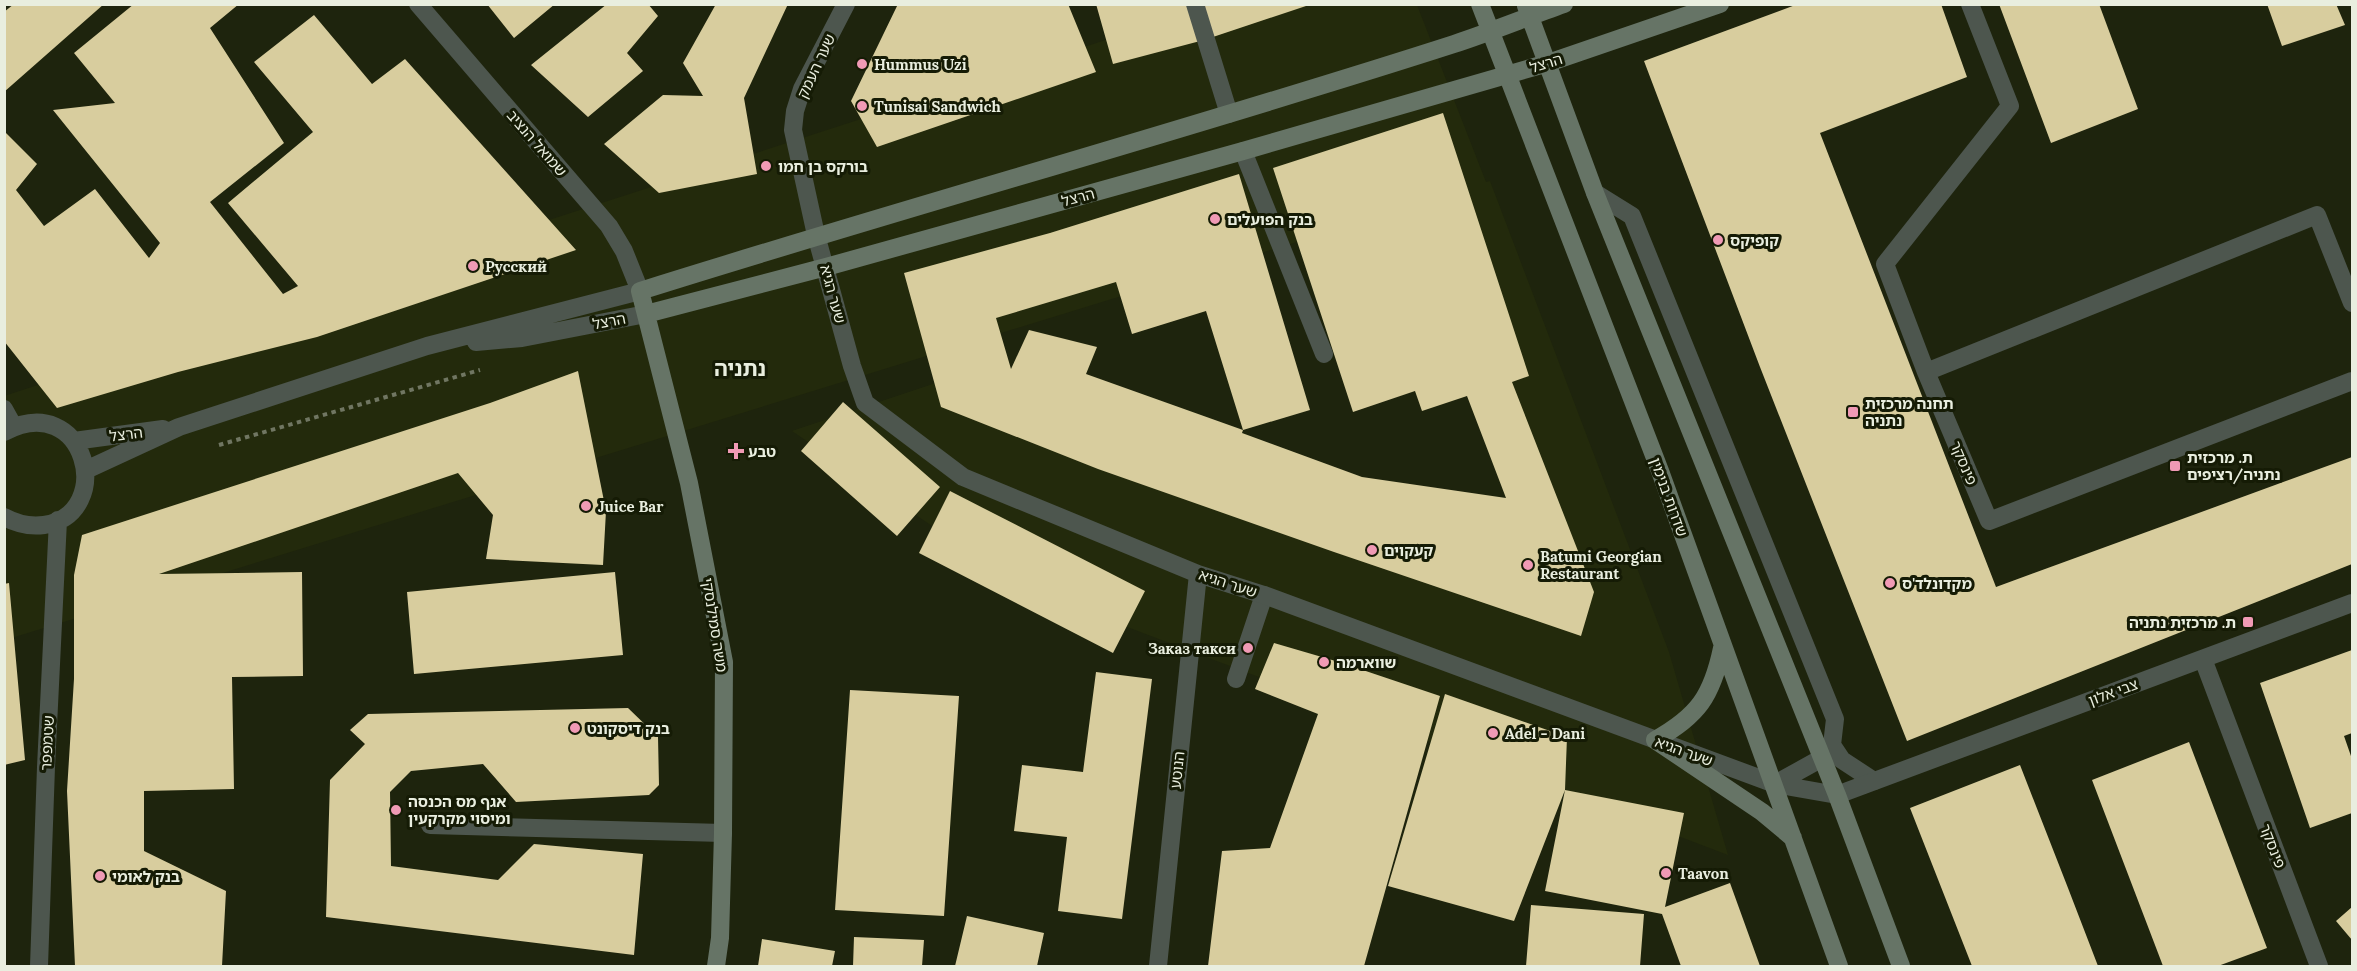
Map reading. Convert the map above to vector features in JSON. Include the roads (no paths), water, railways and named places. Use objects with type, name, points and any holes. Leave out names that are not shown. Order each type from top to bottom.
[{"type":"main road","name":"שדרות בנימין","points":[[1480,4],[1660,471],[1722,648],[1775,784],[1839,966]]},
{"type":"main road","name":"הרצל","points":[[640,291],[1457,44],[1491,31],[1528,10],[1564,4]]},
{"type":"main road","name":"הרצל","points":[[646,314],[826,267],[1508,75],[1720,4]]},
{"type":"main road","points":[[1528,10],[1596,193],[1827,752],[1837,795],[1901,966]]},
{"type":"main road","name":"משה סמילנסקי","points":[[640,291],[689,483],[724,662],[723,834],[720,938],[716,966]]},
{"type":"main road","points":[[1722,648],[1718,670],[1709,692],[1696,711],[1681,726],[1655,740],[1762,812],[1793,838]]},
{"type":"street","name":"שמואל הנציב","points":[[418,4],[609,226],[624,251],[640,291]]},
{"type":"street","name":"שער העמק","points":[[816,236],[793,130],[795,111],[802,89],[846,4]]},
{"type":"street","points":[[1195,4],[1229,114]]},
{"type":"street","name":"פינסקר","points":[[1970,4],[2010,106],[1885,264],[1926,372],[1989,521],[2352,381]]},
{"type":"street","points":[[1243,151],[1324,354]]},
{"type":"street","points":[[1596,193],[1632,216],[1835,719],[1827,752],[1775,784]]},
{"type":"street","points":[[1926,372],[2317,215],[2352,303]]},
{"type":"street","name":"שער הגיא","points":[[816,236],[852,366],[865,403],[963,477],[1198,574],[1264,595],[1775,784],[1837,795]]},
{"type":"street","name":"הרצל","points":[[86,470],[179,427],[427,346],[640,291]]},
{"type":"street","name":"הרצל","points":[[427,346],[522,338],[646,314]]},
{"type":"street","points":[[4,409],[9,429],[30,423],[46,424],[61,430],[74,441],[82,455],[86,470],[84,487],[78,502],[58,520],[48,524],[27,525],[4,516]]},
{"type":"street","name":"הרצל","points":[[74,441],[179,427]]},
{"type":"street","name":"שטמפפר","points":[[39,966],[45,767],[58,520]]},
{"type":"street","name":"הנוטע","points":[[1158,966],[1198,574]]},
{"type":"street","points":[[1236,679],[1264,595]]},
{"type":"street","name":"צבי אלון","points":[[1837,795],[2352,603]]},
{"type":"street","name":"פינסקר","points":[[2203,659],[2319,966]]},
{"type":"street","points":[[1827,752],[1874,781]]},
{"type":"street","points":[[430,825],[723,834]]},
{"type":"place","name":"Hummus Uzi","points":[[862,64]]},
{"type":"place","name":"Tunisai Sandwich","points":[[862,106]]},
{"type":"place","name":"בורקס בן חמו","points":[[766,166]]},
{"type":"place","name":"בנק הפועלים","points":[[1215,219]]},
{"type":"place","name":"קופיקס","points":[[1718,240]]},
{"type":"place","name":"Русский","points":[[473,266]]},
{"type":"place","name":"תחנה מרכזית נתניה","points":[[1853,412]]},
{"type":"place","name":"טבע","points":[[736,451]]},
{"type":"place","name":"ת. מרכזית נתניה/רציפים","points":[[2175,466]]},
{"type":"place","name":"Juice Bar","points":[[586,506]]},
{"type":"place","name":"קעקוים","points":[[1372,550]]},
{"type":"place","name":"Batumi Georgian Restaurant","points":[[1528,565]]},
{"type":"place","name":"מקדונלד'ס","points":[[1890,583]]},
{"type":"place","name":"ת. מרכזית נתניה","points":[[2248,622]]},
{"type":"place","name":"Заказ такси","points":[[1248,648]]},
{"type":"place","name":"שווארמה","points":[[1324,662]]},
{"type":"place","name":"בנק דיסקונט","points":[[575,728]]},
{"type":"place","name":"Adel - Dani","points":[[1493,733]]},
{"type":"place","name":"אגף מס הכנסה ומיסוי מקרקעין","points":[[396,810]]},
{"type":"place","name":"Taavon","points":[[1666,873]]},
{"type":"place","name":"בנק לאומי","points":[[100,876]]},
{"type":"district","name":"נתניה","points":[[740,368]]}]
